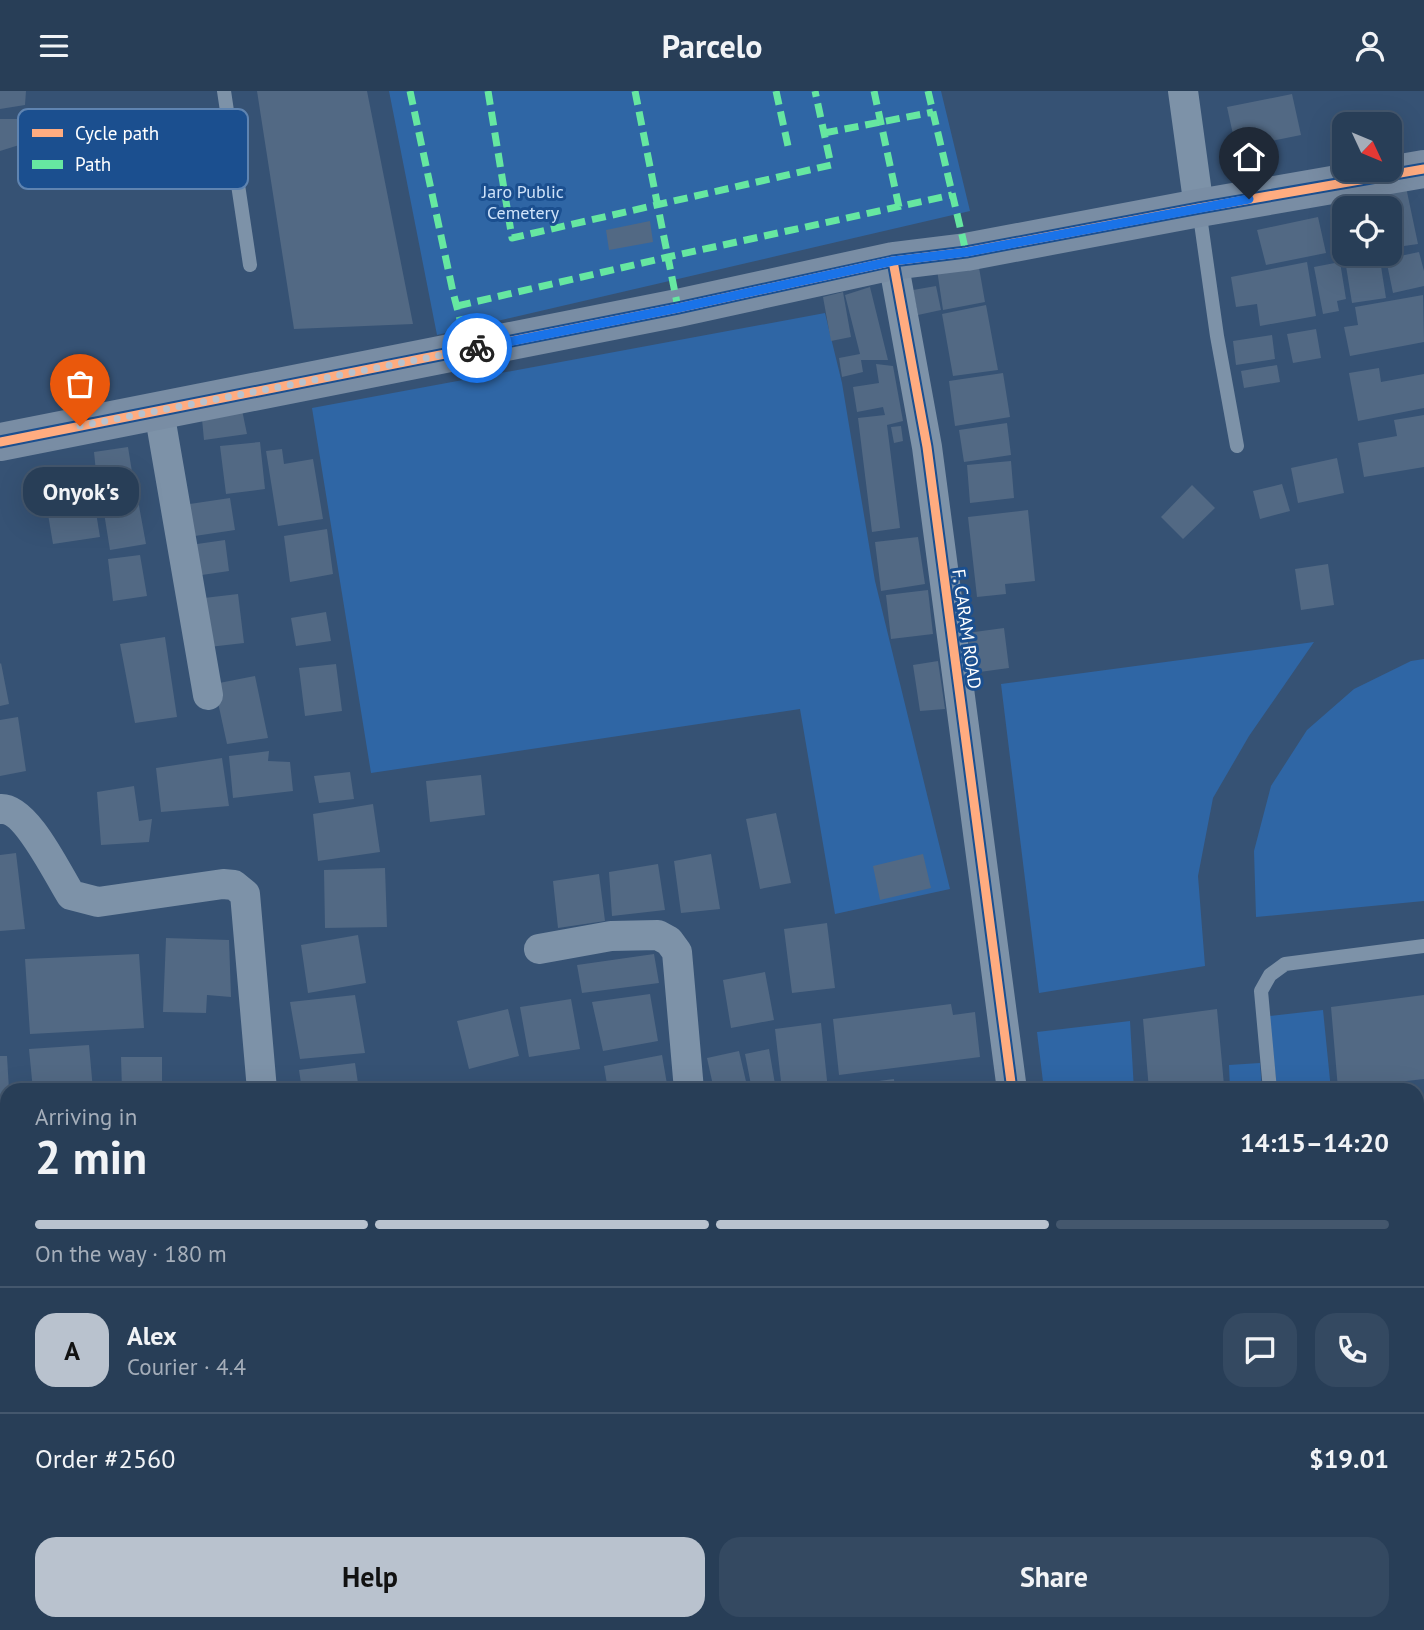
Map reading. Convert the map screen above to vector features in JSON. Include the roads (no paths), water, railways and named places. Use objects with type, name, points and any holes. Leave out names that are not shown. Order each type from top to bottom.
[{"type":"street","points":[[1184,91],[1199,208]]},
{"type":"street","points":[[0,442],[678,308],[893,261],[967,252],[1424,169]]},
{"type":"street","name":"F. CARAM ROAD","points":[[893,261],[927,447],[1011,1083]]},
{"type":"street","points":[[159,411],[208,695]]},
{"type":"street","points":[[0,809],[6,808],[29,827],[71,895],[98,902],[223,884],[234,885],[245,894],[261,1083]]},
{"type":"street","points":[[539,949],[611,936],[657,935],[669,941],[677,952],[688,1083]]},
{"type":"lane","points":[[223,91],[226,109]]},
{"type":"lane","points":[[238,189],[250,265]]},
{"type":"lane","points":[[1199,208],[1217,336],[1237,446]]},
{"type":"lane","points":[[1269,1083],[1261,991],[1270,975],[1285,964],[1424,946]]},
{"type":"place","name":"Onyok's","points":[[80,426]]},
{"type":"park label","name":"Jaro Public Cemetery","points":[[523,202]]}]
